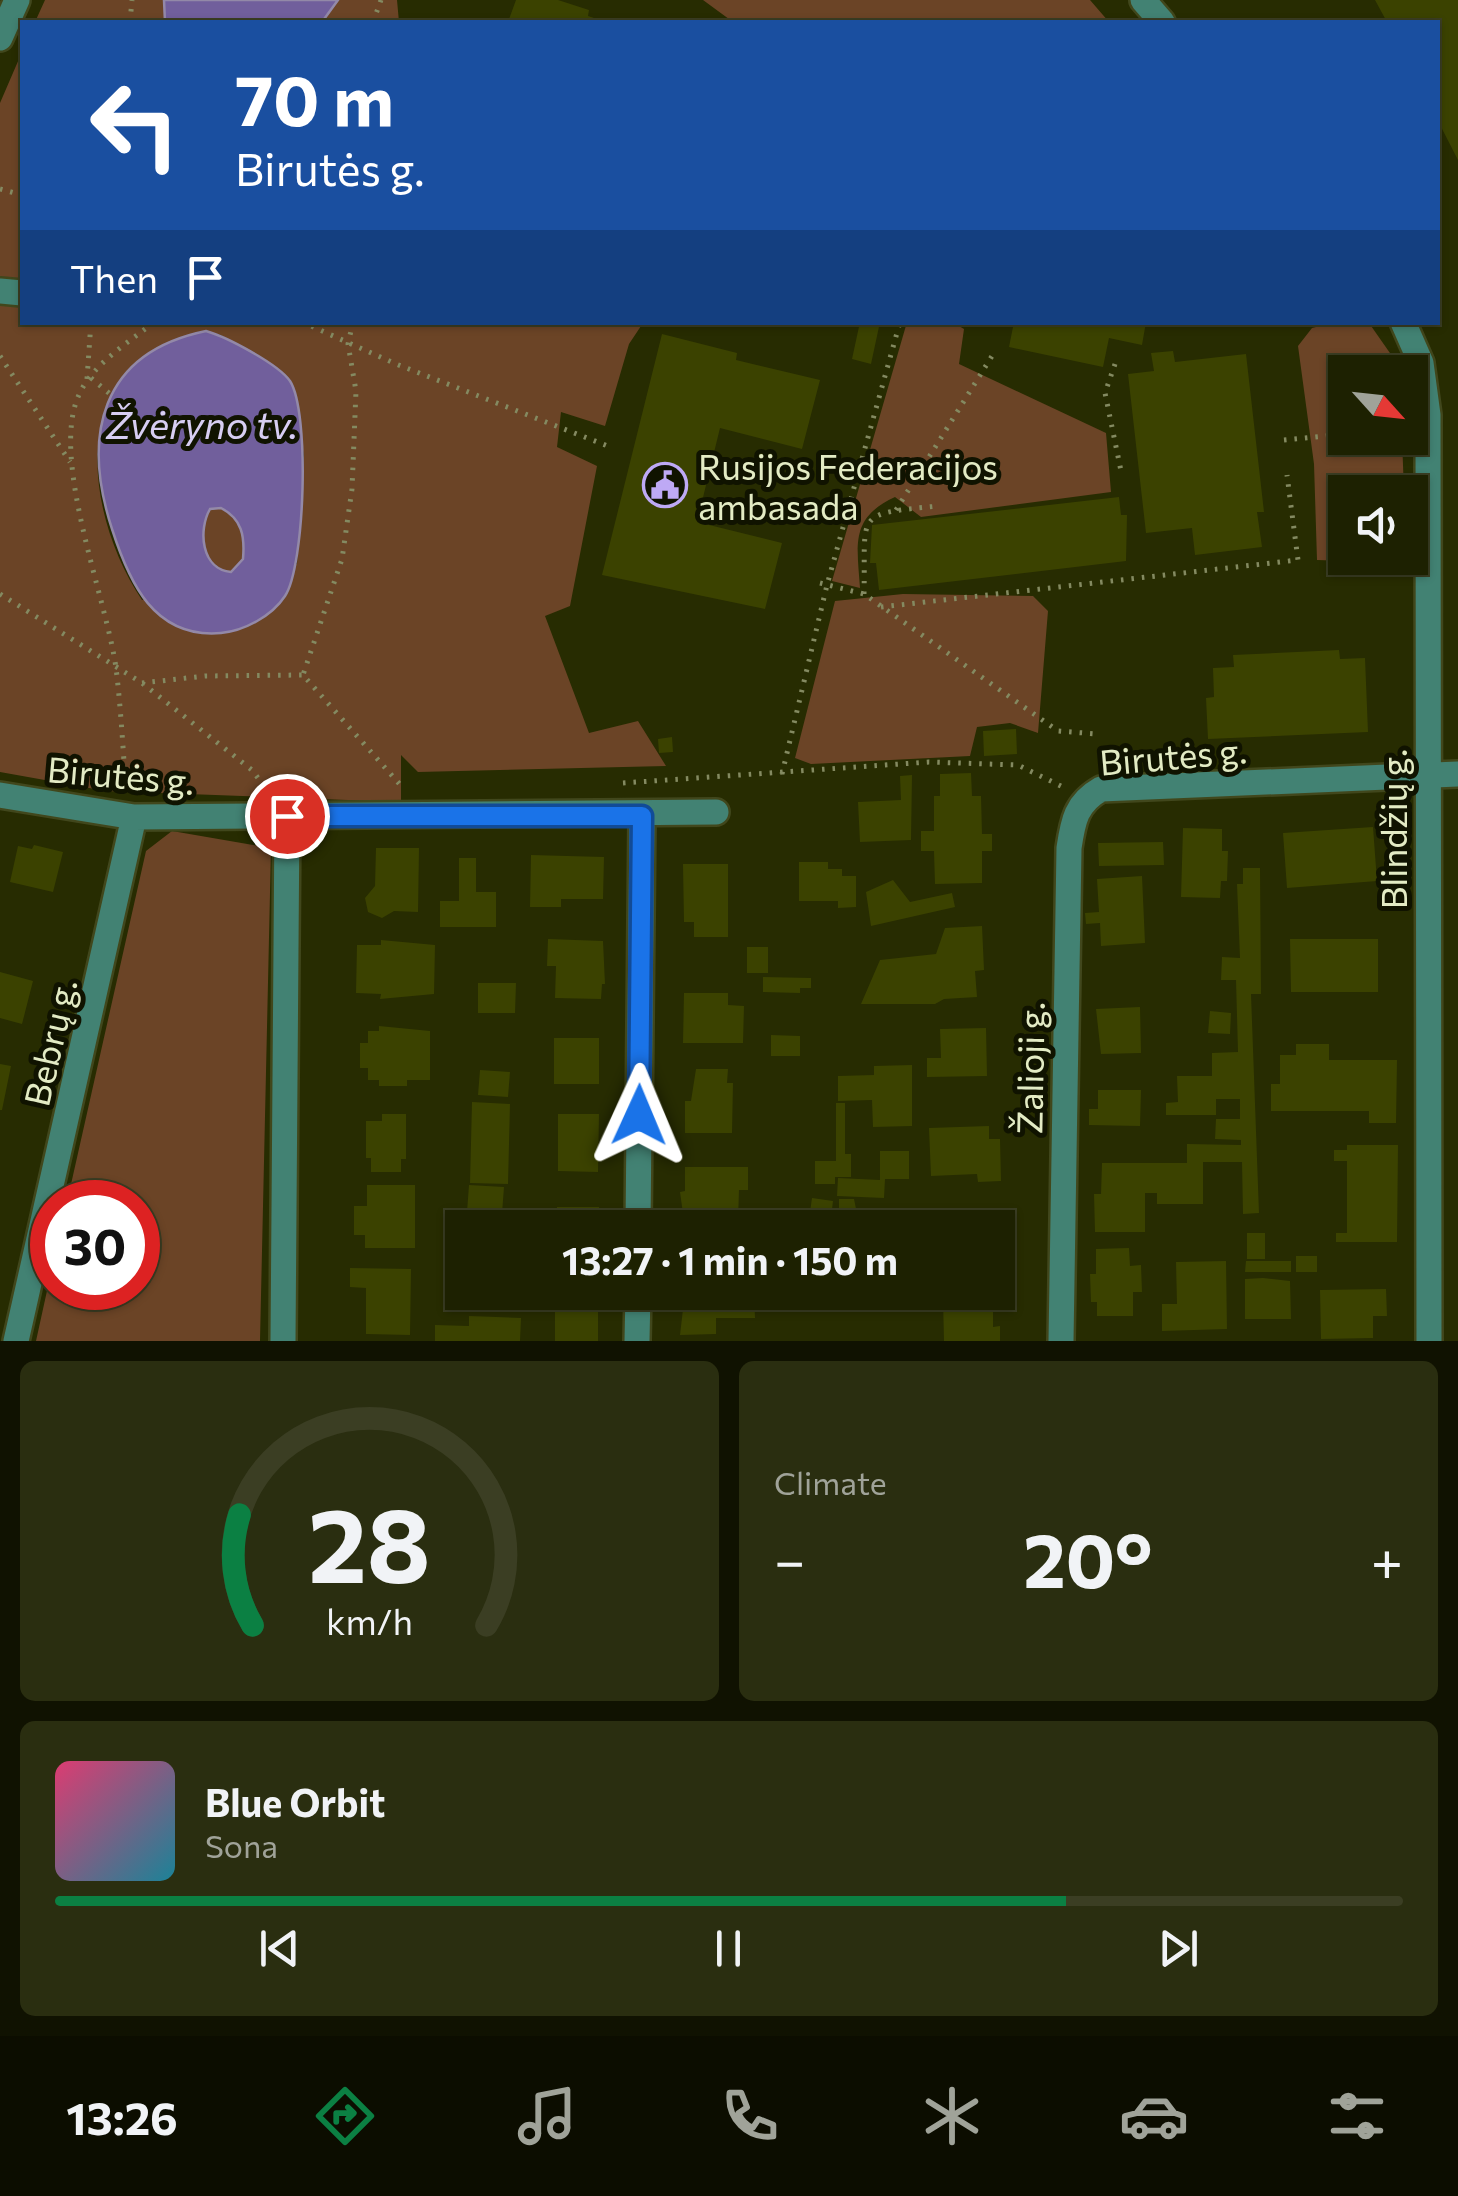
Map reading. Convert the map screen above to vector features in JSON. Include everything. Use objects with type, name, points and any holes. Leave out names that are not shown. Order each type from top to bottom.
[{"type":"street","points":[[0,38],[17,0]]},
{"type":"street","points":[[1143,0],[1160,20]]},
{"type":"street","name":"Blindžių g.","points":[[1403,325],[1421,362],[1428,416],[1429,1341]]},
{"type":"street","name":"Birutės g.","points":[[1083,799],[1101,789],[1458,774]]},
{"type":"street","name":"Birutės g.","points":[[0,795],[134,818],[642,816],[716,812]]},
{"type":"street","name":"Žalioji g.","points":[[1061,1341],[1070,848],[1073,819],[1083,799]]},
{"type":"street","points":[[283,1341],[287,816]]},
{"type":"street","points":[[638,1210],[642,816]]},
{"type":"street","name":"Bebrų g.","points":[[16,1341],[134,818]]},
{"type":"street","points":[[638,1310],[638,1341]]},
{"type":"path","points":[[89,381],[91,325]]},
{"type":"path","points":[[134,818],[126,791],[115,666],[71,463],[71,429],[78,396],[89,381],[151,325]]},
{"type":"path","points":[[308,325],[614,448]]},
{"type":"path","points":[[303,675],[342,559],[352,488],[356,390],[348,344],[352,325]]},
{"type":"path","points":[[782,774],[823,584],[899,325]]},
{"type":"path","points":[[0,356],[71,463]]},
{"type":"path","points":[[896,510],[992,356]]},
{"type":"path","points":[[1115,364],[1105,394],[1120,471]]},
{"type":"path","points":[[89,381],[110,394]]},
{"type":"path","points":[[1284,440],[1328,436]]},
{"type":"path","points":[[881,607],[1298,560],[1287,475]]},
{"type":"path","points":[[864,594],[862,531],[869,518],[896,510],[939,506]]},
{"type":"path","points":[[823,584],[864,594],[1058,731],[1097,734]]},
{"type":"path","points":[[0,594],[142,683],[252,770],[287,816]]},
{"type":"path","points":[[142,683],[205,676],[303,675],[384,769],[404,788],[416,792]]},
{"type":"path","name":"Birutės g.","points":[[605,784],[929,762],[1018,766],[1083,799]]},
{"type":"shaded area","points":[[45,0],[164,0],[165,20],[36,20]]},
{"type":"shaded area","points":[[338,0],[397,0],[399,20],[323,20]]},
{"type":"shaded area","points":[[703,0],[1090,0],[1107,20],[730,20]]},
{"type":"shaded area","points":[[20,57],[20,325],[642,325],[629,344],[605,426],[561,412],[557,447],[597,466],[570,606],[545,616],[589,733],[638,721],[666,766],[418,772],[401,755],[401,802],[106,791],[0,772],[0,103]],"holes":[[[206,331],[221,335],[289,379],[304,455],[297,564],[142,600],[112,540],[98,472],[99,438],[107,406],[123,377],[148,353]]]},
{"type":"shaded area","points":[[906,325],[957,325],[964,329],[959,364],[1106,433],[1111,492],[921,517],[895,497],[880,505],[863,523],[858,545],[860,588],[832,581]]},
{"type":"shaded area","points":[[1370,325],[1391,355],[1328,355],[1328,455],[1403,455],[1403,475],[1328,475],[1328,560],[1317,560],[1314,464],[1298,346],[1312,328]]},
{"type":"shaded area","points":[[221,508],[233,517],[242,536],[243,559],[231,572],[213,564],[203,537],[210,509]]},
{"type":"shaded area","points":[[903,594],[1033,596],[1048,611],[1038,733],[1010,723],[977,727],[970,756],[811,764],[795,758],[835,601]]},
{"type":"shaded area","points":[[172,831],[271,848],[260,1341],[36,1341],[43,1310],[160,1310],[160,1180],[72,1180],[146,851]]},
{"type":"water","points":[[164,0],[338,0],[323,20],[165,20]]},
{"type":"water","name":"Žvėryno tv.","points":[[206,331],[226,339],[284,374],[296,398],[302,489],[292,579],[273,610],[230,632],[198,632],[178,627],[148,603],[127,568],[103,495],[100,432],[108,404],[121,379],[142,358],[170,342]],"holes":[[[210,509],[228,512],[241,529],[243,543],[243,559],[231,572],[213,564],[203,537]]]},
{"type":"building","points":[[516,0],[558,0],[589,10],[588,16],[600,20],[509,20]]},
{"type":"building","points":[[1375,0],[1458,0],[1458,160],[1440,125],[1440,20],[1386,20]]},
{"type":"building","points":[[859,325],[879,325],[871,364],[852,359]]},
{"type":"building","points":[[1013,325],[1145,325],[1142,345],[1109,338],[1103,367],[1009,347]]},
{"type":"building","name":"Rusijos Federacijos ambasada","points":[[662,334],[737,353],[736,360],[820,380],[802,449],[720,428],[697,522],[782,543],[765,609],[602,575]]},
{"type":"building","points":[[1173,351],[1175,362],[1246,354],[1264,512],[1257,512],[1262,547],[1195,555],[1192,528],[1146,533],[1128,374],[1154,371],[1151,353]]},
{"type":"building","points":[[1119,497],[1121,515],[1127,515],[1126,561],[879,590],[876,563],[870,563],[872,525]]},
{"type":"building","points":[[1339,650],[1340,659],[1365,658],[1368,732],[1208,739],[1206,698],[1214,697],[1213,668],[1234,667],[1233,655]]},
{"type":"building","points":[[1016,729],[1017,754],[984,756],[983,731]]},
{"type":"building","points":[[672,737],[673,752],[659,753],[658,739]]},
{"type":"building","points":[[971,773],[972,796],[981,796],[982,834],[992,834],[992,851],[982,851],[982,883],[935,884],[934,851],[921,851],[921,831],[934,831],[934,796],[940,796],[940,774]]},
{"type":"building","points":[[912,775],[911,840],[860,842],[858,802],[901,800],[900,776]]},
{"type":"building","points":[[1373,827],[1377,881],[1287,888],[1283,833]]},
{"type":"building","points":[[1183,828],[1222,829],[1222,851],[1228,851],[1227,881],[1221,881],[1220,898],[1181,897]]},
{"type":"building","points":[[1163,842],[1164,865],[1099,866],[1098,843]]},
{"type":"building","points":[[34,845],[63,852],[53,892],[10,882],[18,846],[32,849]]},
{"type":"building","points":[[376,848],[419,848],[418,912],[394,911],[382,918],[368,912],[365,898],[375,886]]},
{"type":"building","points":[[531,855],[604,857],[603,899],[561,899],[561,907],[530,907]]},
{"type":"building","points":[[459,858],[476,858],[476,892],[496,892],[496,927],[440,927],[440,901],[459,901]]},
{"type":"building","points":[[799,862],[828,862],[828,869],[842,869],[842,876],[856,876],[856,907],[838,908],[838,901],[799,901]]},
{"type":"building","points":[[683,864],[728,864],[728,937],[694,937],[694,922],[684,922]]},
{"type":"building","points":[[1243,868],[1260,868],[1261,994],[1251,994],[1259,1213],[1243,1214],[1242,1162],[1203,1162],[1203,1204],[1157,1204],[1157,1193],[1145,1193],[1145,1232],[1095,1232],[1094,1194],[1101,1194],[1102,1163],[1187,1163],[1187,1144],[1241,1145],[1241,1140],[1215,1139],[1216,1119],[1240,1119],[1240,1099],[1216,1099],[1216,1115],[1166,1115],[1166,1103],[1178,1102],[1177,1076],[1212,1076],[1212,1053],[1238,1052],[1236,980],[1221,980],[1222,957],[1240,958],[1237,884],[1243,884]]},
{"type":"building","points":[[1142,876],[1145,943],[1101,946],[1100,923],[1086,924],[1085,913],[1099,912],[1097,879]]},
{"type":"building","points":[[893,880],[910,902],[952,893],[955,907],[871,926],[866,892]]},
{"type":"building","points":[[982,926],[984,970],[975,971],[977,997],[944,999],[935,1004],[861,1004],[880,960],[936,954],[945,928]]},
{"type":"building","points":[[548,939],[603,941],[605,984],[601,999],[555,998],[556,966],[547,966]]},
{"type":"building","points":[[1290,939],[1378,939],[1378,992],[1291,992]]},
{"type":"building","points":[[381,940],[435,945],[434,994],[380,999],[381,994],[356,993],[357,945],[381,945]]},
{"type":"building","points":[[747,947],[768,947],[768,973],[747,973]]},
{"type":"building","points":[[0,972],[33,981],[22,1024],[0,1018]]},
{"type":"building","points":[[763,977],[811,978],[811,988],[800,988],[800,993],[763,992]]},
{"type":"building","points":[[478,983],[516,983],[515,1013],[478,1013]]},
{"type":"building","points":[[684,993],[728,993],[728,1005],[744,1006],[743,1043],[683,1043]]},
{"type":"building","points":[[1140,1007],[1141,1053],[1101,1054],[1096,1009]]},
{"type":"building","points":[[1210,1011],[1231,1013],[1230,1034],[1208,1033]]},
{"type":"building","points":[[379,1026],[430,1031],[430,1080],[407,1080],[407,1086],[379,1086],[379,1080],[368,1080],[368,1068],[360,1068],[360,1043],[368,1043],[368,1031],[379,1031]]},
{"type":"building","points":[[986,1028],[987,1076],[927,1077],[927,1058],[941,1058],[940,1029]]},
{"type":"building","points":[[771,1035],[800,1036],[800,1056],[771,1056]]},
{"type":"building","points":[[554,1038],[599,1038],[599,1084],[554,1084]]},
{"type":"building","points":[[1296,1044],[1329,1044],[1329,1060],[1397,1060],[1396,1123],[1369,1123],[1369,1111],[1271,1111],[1271,1084],[1280,1084],[1280,1055],[1296,1055]]},
{"type":"building","points":[[0,1064],[11,1066],[2,1110],[0,1110]]},
{"type":"building","points":[[912,1065],[912,1126],[873,1127],[872,1100],[838,1101],[838,1076],[874,1075],[874,1066]]},
{"type":"building","points":[[696,1069],[728,1069],[727,1083],[733,1083],[732,1133],[685,1133],[685,1101],[691,1101]]},
{"type":"building","points":[[480,1070],[510,1072],[508,1097],[478,1095]]},
{"type":"building","points":[[1098,1090],[1141,1090],[1140,1126],[1089,1125],[1089,1109],[1098,1109]]},
{"type":"building","points":[[472,1102],[510,1104],[508,1184],[470,1183]]},
{"type":"building","points":[[836,1103],[845,1103],[845,1154],[851,1154],[851,1177],[835,1177],[835,1184],[815,1184],[815,1161],[836,1161]]},
{"type":"building","points":[[382,1114],[406,1114],[406,1159],[401,1159],[401,1172],[371,1172],[371,1158],[366,1158],[366,1121],[382,1121]]},
{"type":"building","points":[[558,1114],[599,1114],[598,1172],[558,1171]]},
{"type":"building","points":[[989,1126],[989,1139],[1000,1139],[1001,1181],[978,1182],[977,1174],[931,1176],[929,1128]]},
{"type":"building","points":[[1347,1145],[1398,1145],[1397,1242],[1336,1242],[1336,1233],[1347,1233],[1347,1161],[1334,1161],[1334,1150],[1347,1150]]},
{"type":"building","points":[[880,1151],[909,1151],[909,1179],[885,1179],[884,1198],[837,1196],[838,1178],[880,1180]]},
{"type":"building","points":[[685,1167],[748,1167],[748,1190],[739,1190],[738,1210],[682,1210],[680,1192],[685,1191]]},
{"type":"building","points":[[367,1185],[415,1185],[415,1248],[365,1248],[365,1235],[354,1235],[354,1206],[367,1206]]},
{"type":"building","points":[[469,1185],[504,1187],[502,1210],[467,1210]]},
{"type":"building","points":[[812,1198],[833,1201],[832,1210],[810,1210]]},
{"type":"building","points":[[839,1199],[854,1199],[856,1210],[839,1210]]},
{"type":"building","points":[[557,1207],[599,1207],[599,1210]]},
{"type":"building","points":[[1247,1233],[1265,1233],[1265,1259],[1247,1259]]},
{"type":"building","points":[[1129,1248],[1130,1266],[1141,1265],[1142,1292],[1133,1292],[1133,1316],[1097,1316],[1097,1302],[1091,1302],[1090,1274],[1096,1274],[1096,1249]]},
{"type":"building","points":[[1296,1256],[1317,1256],[1317,1272],[1296,1272]]},
{"type":"building","points":[[1226,1261],[1227,1329],[1162,1331],[1162,1304],[1177,1304],[1176,1262]]},
{"type":"building","points":[[1246,1261],[1291,1261],[1291,1272],[1245,1272]]},
{"type":"building","points":[[350,1268],[411,1269],[410,1335],[366,1334],[366,1288],[350,1287]]},
{"type":"building","points":[[1245,1279],[1290,1281],[1291,1319],[1245,1319]]},
{"type":"building","points":[[1386,1289],[1387,1316],[1373,1316],[1373,1338],[1321,1339],[1320,1290]]},
{"type":"building","points":[[555,1310],[598,1310],[598,1341],[555,1341]]},
{"type":"building","points":[[683,1310],[755,1310],[755,1318],[716,1318],[716,1334],[680,1335]]},
{"type":"building","points":[[943,1310],[993,1310],[993,1327],[1000,1326],[1000,1341],[944,1341]]},
{"type":"building","points":[[469,1316],[521,1318],[520,1341],[435,1341],[435,1325],[469,1326]]},
{"type":"place","name":"Rusijos Federacijos ambasada","points":[[665,485]]},
{"type":"route","points":[[287,816],[642,816],[639,1115]]}]
